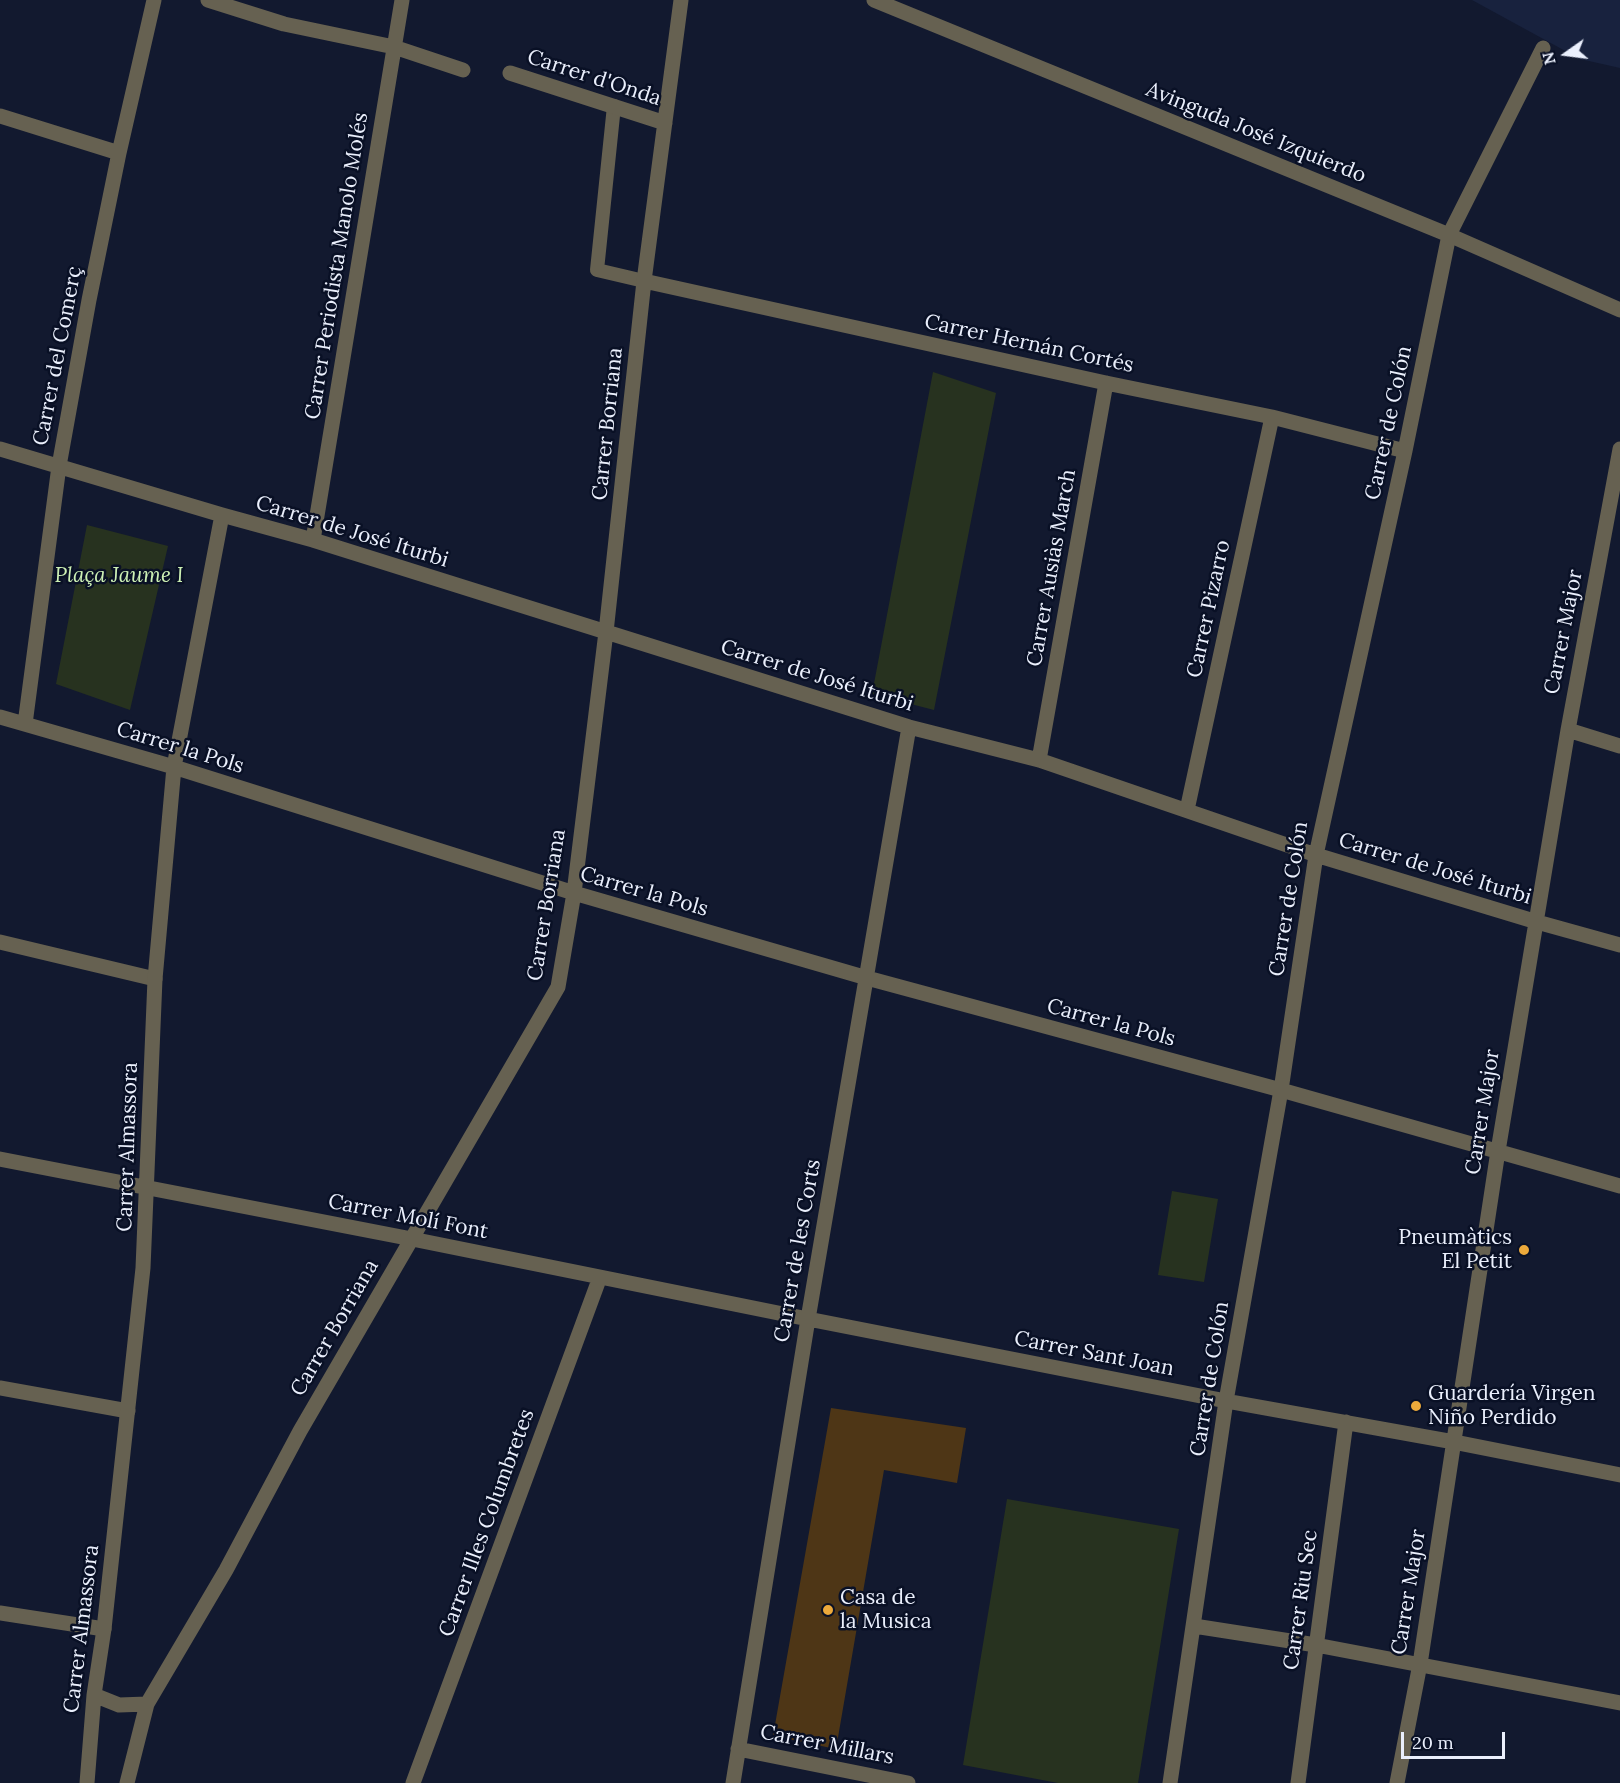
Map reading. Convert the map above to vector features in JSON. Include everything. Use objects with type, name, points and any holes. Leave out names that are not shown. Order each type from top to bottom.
[{"type":"street","name":"Carrer del Comerç","points":[[25,724],[59,466],[89,300],[119,153],[154,0]]},
{"type":"street","points":[[208,0],[284,24],[394,47],[463,70]]},
{"type":"street","name":"Carrer Periodista Manolo Molés","points":[[314,540],[402,0]]},
{"type":"street","name":"Carrer Borriana","points":[[127,1783],[147,1704],[226,1570],[300,1431],[558,987],[573,893],[606,632],[644,281],[681,0]]},
{"type":"street","name":"Avinguda José Izquierdo","points":[[874,0],[1449,235],[1620,310]]},
{"type":"street","name":"Carrer de Colón","points":[[1170,1783],[1226,1401],[1281,1090],[1316,855],[1405,451],[1449,235],[1543,48]]},
{"type":"street","name":"Carrer d'Onda","points":[[510,74],[665,123]]},
{"type":"street","points":[[0,116],[119,153]]},
{"type":"street","name":"Carrer Hernán Cortés","points":[[644,281],[1106,383],[1272,417],[1405,451]]},
{"type":"street","name":"Carrer Ausiàs March","points":[[1040,760],[1106,383]]},
{"type":"street","name":"Carrer Pizarro","points":[[1187,810],[1272,417]]},
{"type":"street","name":"Carrer de José Iturbi","points":[[0,449],[314,540],[909,727],[1040,760],[1316,855],[1620,945]]},
{"type":"street","name":"Carrer Major","points":[[1397,1783],[1420,1664],[1498,1151],[1568,730],[1620,449]]},
{"type":"street","name":"Carrer Almassora","points":[[87,1783],[94,1695],[104,1629],[143,1268],[155,979],[174,766],[222,515]]},
{"type":"street","name":"Carrer la Pols","points":[[0,717],[174,766],[573,893],[867,978],[1281,1090],[1620,1186]]},
{"type":"street","name":"Carrer de les Corts","points":[[733,1783],[808,1319],[909,727]]},
{"type":"street","points":[[1568,730],[1620,746]]},
{"type":"street","points":[[0,942],[155,979]]},
{"type":"street","name":"Carrer Molí Font","points":[[0,1159],[808,1319]]},
{"type":"street","name":"Carrer Illes Columbretes","points":[[413,1783],[600,1277]]},
{"type":"street","name":"Carrer Sant Joan","points":[[808,1319],[1620,1475]]},
{"type":"street","points":[[0,1388],[128,1411]]},
{"type":"street","name":"Carrer Riu Sec","points":[[1298,1783],[1346,1422]]},
{"type":"street","points":[[0,1613],[104,1629]]},
{"type":"street","points":[[1194,1626],[1316,1645],[1620,1703]]},
{"type":"street","points":[[94,1695],[119,1705],[147,1704]]},
{"type":"street","name":"Carrer Millars","points":[[738,1749],[908,1783]]},
{"type":"lane","points":[[614,106],[597,270],[644,281]]},
{"type":"shaded area","points":[[1472,0],[1620,0],[1620,68],[1580,59]]},
{"type":"green space","points":[[933,372],[996,393],[934,710],[872,694]]},
{"type":"green space","name":"Plaça Jaume I","points":[[87,525],[168,546],[130,710],[56,684]]},
{"type":"green space","points":[[1172,1191],[1218,1199],[1204,1282],[1158,1275]]},
{"type":"green space","points":[[1007,1499],[1179,1529],[1138,1783],[1058,1783],[963,1765]]},
{"type":"building","name":"Casa de la Musica","points":[[831,1408],[966,1428],[957,1483],[884,1470],[836,1749],[773,1736]]},
{"type":"place","name":"Pneumàtics El Petit","points":[[1524,1250]]},
{"type":"place","name":"Guardería Virgen Niño Perdido","points":[[1416,1406]]},
{"type":"place","name":"Casa de la Musica","points":[[828,1610]]}]
